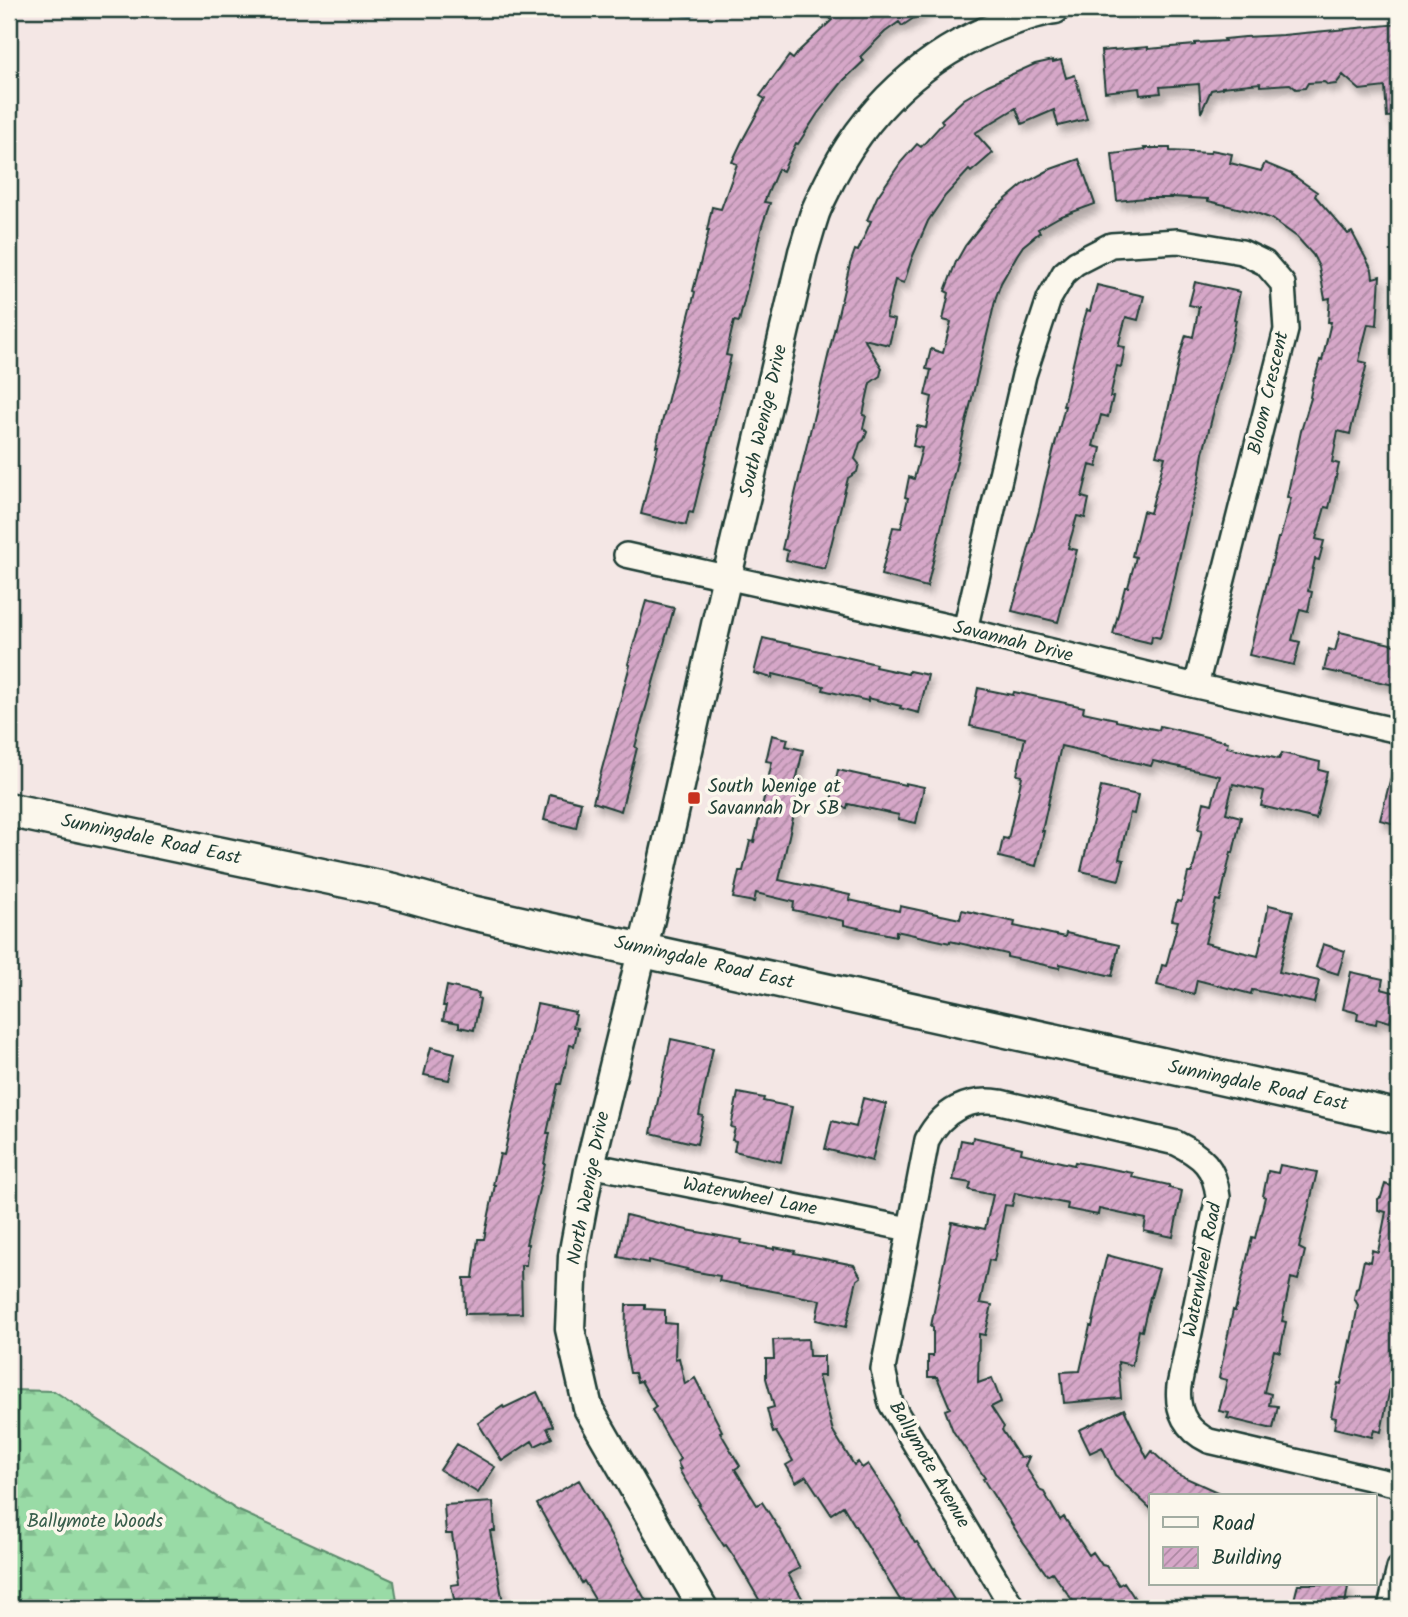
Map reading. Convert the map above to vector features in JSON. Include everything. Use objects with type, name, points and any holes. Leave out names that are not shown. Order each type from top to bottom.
[{"type":"main road","name":"Sunningdale Road East","points":[[9,810],[391,890],[469,912],[1399,1117]]},
{"type":"street","name":"South Wenige Drive","points":[[642,950],[814,214],[845,153],[865,123],[916,74],[958,45],[989,30],[1055,9]]},
{"type":"street","name":"Bloom Crescent","points":[[965,629],[1024,375],[1049,299],[1064,274],[1076,263],[1111,245],[1178,241],[1242,252],[1265,263],[1283,284],[1286,330],[1196,686]]},
{"type":"street","name":"Savannah Drive","points":[[626,555],[965,629],[1196,686],[1399,731]]},
{"type":"street","name":"North Wenige Drive","points":[[642,950],[590,1165],[573,1256],[570,1329],[588,1408],[703,1608]]},
{"type":"street","name":"Waterwheel Road","points":[[909,1229],[927,1140],[937,1123],[945,1116],[971,1102],[991,1100],[1176,1143],[1189,1149],[1207,1164],[1217,1185],[1218,1197],[1179,1386],[1179,1408],[1185,1422],[1195,1434],[1209,1441],[1399,1485]]},
{"type":"street","name":"Waterwheel Lane","points":[[590,1165],[909,1229]]},
{"type":"street","name":"Ballymote Avenue","points":[[909,1229],[883,1369],[891,1404],[1013,1608]]},
{"type":"street","points":[[1390,1608],[1399,1569]]},
{"type":"green space","name":"Ballymote Woods","points":[[9,1390],[54,1391],[237,1510],[394,1581],[398,1608],[9,1608]]},
{"type":"building","points":[[821,9],[927,9],[902,26],[899,22],[885,32],[860,57],[864,61],[844,80],[818,113],[798,144],[796,143],[783,171],[778,169],[764,202],[770,203],[739,322],[734,321],[726,355],[731,356],[693,513],[689,512],[686,525],[641,514],[695,292],[693,291],[709,230],[712,207],[721,209],[737,164],[732,162],[765,99],[760,96],[789,56],[793,59],[832,20]]},
{"type":"building","points":[[1399,24],[1399,116],[1387,117],[1385,87],[1360,90],[1343,75],[1336,84],[1308,83],[1305,88],[1296,89],[1290,84],[1260,86],[1260,83],[1222,87],[1211,90],[1201,113],[1199,84],[1160,87],[1161,93],[1140,95],[1139,88],[1105,92],[1101,51],[1195,45],[1225,41],[1224,39]]},
{"type":"building","points":[[1061,60],[1066,78],[1075,75],[1087,119],[1058,126],[1054,110],[1022,124],[1016,108],[975,133],[993,153],[971,172],[969,170],[945,196],[928,221],[904,283],[895,280],[886,318],[895,320],[889,345],[864,339],[882,368],[880,376],[870,383],[863,415],[866,416],[863,428],[867,432],[855,459],[859,464],[857,472],[848,478],[825,569],[786,560],[788,551],[782,549],[850,264],[871,221],[867,220],[877,197],[901,162],[917,144],[921,147],[943,123],[941,120],[964,99],[1035,64]]},
{"type":"building","points":[[1144,148],[1210,153],[1211,150],[1232,154],[1230,163],[1261,171],[1265,163],[1291,174],[1317,192],[1315,196],[1348,234],[1352,232],[1372,270],[1373,278],[1380,276],[1377,325],[1368,324],[1359,361],[1367,363],[1350,434],[1338,431],[1332,462],[1339,464],[1329,508],[1325,507],[1316,539],[1324,541],[1319,560],[1315,559],[1308,591],[1312,592],[1308,611],[1300,609],[1292,640],[1300,642],[1294,665],[1249,655],[1278,538],[1291,498],[1287,497],[1301,431],[1331,322],[1328,322],[1330,298],[1325,299],[1319,267],[1313,255],[1297,237],[1272,219],[1208,199],[1170,197],[1117,201],[1112,154],[1145,150]]},
{"type":"building","points":[[1079,159],[1095,204],[1059,217],[1038,229],[1040,232],[1023,246],[1017,255],[996,297],[927,587],[881,575],[893,527],[901,528],[908,498],[905,497],[909,477],[914,479],[922,448],[913,446],[917,426],[926,428],[932,397],[925,395],[931,370],[926,369],[931,349],[943,353],[951,322],[943,320],[949,293],[945,291],[956,262],[993,210],[1025,183],[1051,169]]},
{"type":"building","points":[[1195,282],[1240,292],[1229,352],[1166,617],[1160,638],[1152,636],[1151,643],[1113,634],[1136,557],[1132,556],[1143,511],[1150,513],[1165,457],[1156,455],[1180,354],[1186,335],[1193,337],[1199,307],[1189,305]]},
{"type":"building","points":[[1097,285],[1144,296],[1138,320],[1126,317],[1118,346],[1125,347],[1121,367],[1117,366],[1108,417],[1101,415],[1093,446],[1101,448],[1097,467],[1090,465],[1082,497],[1089,499],[1085,518],[1077,516],[1068,548],[1077,550],[1058,622],[1012,611],[1065,406],[1081,330],[1087,310],[1090,311]]},
{"type":"building","points":[[646,601],[674,608],[635,747],[637,748],[621,811],[593,802]]},
{"type":"building","points":[[1340,632],[1399,646],[1399,686],[1324,670],[1329,649],[1335,651]]},
{"type":"building","points":[[763,638],[876,664],[875,667],[928,675],[919,713],[868,698],[868,701],[823,690],[824,686],[773,674],[772,678],[754,673]]},
{"type":"building","points":[[978,688],[1013,695],[1014,692],[1084,707],[1083,712],[1116,721],[1159,730],[1160,726],[1228,742],[1227,747],[1279,759],[1282,753],[1320,762],[1319,770],[1327,772],[1316,819],[1261,806],[1264,791],[1233,784],[1226,813],[1241,817],[1220,901],[1216,900],[1205,943],[1258,956],[1269,905],[1293,911],[1279,972],[1319,981],[1314,1003],[1252,990],[1251,994],[1197,980],[1194,994],[1157,985],[1162,965],[1166,966],[1178,921],[1172,920],[1177,901],[1181,902],[1188,873],[1192,873],[1202,830],[1198,829],[1204,802],[1212,804],[1220,776],[1153,761],[1151,766],[1061,746],[1036,866],[999,857],[1003,838],[1008,839],[1022,776],[1017,775],[1025,738],[970,726]]},
{"type":"building","points":[[772,735],[788,739],[786,746],[803,750],[793,795],[798,796],[779,880],[850,895],[849,900],[899,911],[900,906],[960,919],[962,910],[1015,922],[1014,926],[1065,937],[1066,933],[1119,945],[1112,976],[1060,964],[1059,968],[1007,957],[1007,954],[950,941],[896,931],[896,936],[844,925],[844,921],[793,910],[794,902],[756,893],[754,902],[733,898],[750,841],[754,842],[772,762],[766,761]]},
{"type":"building","points":[[1394,765],[1399,765],[1399,825],[1380,820]]},
{"type":"building","points":[[838,770],[924,787],[916,823],[898,819],[899,815],[848,804],[847,808],[830,805]]},
{"type":"building","points":[[1101,787],[1138,795],[1134,814],[1130,813],[1119,859],[1124,860],[1119,880],[1081,871]]},
{"type":"building","points":[[550,794],[581,802],[576,828],[544,820]]},
{"type":"building","points":[[1323,944],[1345,951],[1338,974],[1316,967]]},
{"type":"building","points":[[1351,972],[1383,979],[1381,989],[1397,993],[1390,1022],[1377,1018],[1376,1024],[1357,1020],[1358,1013],[1343,1009]]},
{"type":"building","points":[[447,986],[479,993],[474,1030],[443,1020]]},
{"type":"building","points":[[537,1004],[575,1012],[573,1027],[578,1028],[574,1046],[570,1045],[561,1084],[558,1084],[547,1133],[550,1133],[545,1164],[526,1244],[526,1265],[521,1265],[522,1313],[465,1314],[464,1278],[473,1278],[478,1239],[484,1239],[493,1185],[500,1154],[504,1155]]},
{"type":"building","points":[[671,1039],[713,1048],[699,1115],[703,1116],[697,1144],[651,1133]]},
{"type":"building","points":[[431,1047],[455,1053],[449,1080],[424,1075]]},
{"type":"building","points":[[738,1093],[792,1107],[781,1162],[734,1151],[736,1141],[732,1140],[735,1128],[731,1127]]},
{"type":"building","points":[[863,1098],[886,1104],[872,1161],[825,1149],[832,1121],[856,1127]]},
{"type":"building","points":[[973,1137],[1022,1148],[1021,1153],[1074,1165],[1075,1162],[1133,1173],[1132,1177],[1169,1185],[1169,1188],[1182,1191],[1173,1237],[1144,1231],[1146,1219],[1099,1209],[1098,1215],[1067,1209],[1068,1204],[1015,1193],[1012,1206],[1005,1205],[994,1261],[989,1260],[980,1303],[992,1305],[985,1335],[979,1334],[978,1383],[992,1378],[1001,1402],[991,1407],[1004,1427],[1002,1430],[1020,1458],[1029,1457],[1025,1466],[1060,1520],[1064,1517],[1089,1555],[1093,1552],[1119,1585],[1124,1582],[1141,1608],[1078,1608],[1052,1572],[1047,1575],[953,1431],[945,1410],[950,1408],[937,1377],[928,1377],[928,1356],[933,1356],[931,1326],[952,1222],[985,1229],[993,1195],[969,1190],[971,1183],[953,1180],[961,1140],[972,1142]]},
{"type":"building","points":[[1280,1165],[1317,1172],[1299,1248],[1305,1251],[1298,1280],[1291,1278],[1282,1321],[1286,1322],[1280,1352],[1274,1350],[1264,1392],[1271,1394],[1269,1405],[1278,1406],[1273,1429],[1227,1418],[1229,1413],[1219,1411],[1227,1380],[1219,1378],[1233,1310],[1235,1311],[1252,1237],[1255,1238],[1265,1197],[1263,1196],[1268,1171],[1278,1173]]},
{"type":"building","points":[[1392,1182],[1399,1183],[1399,1344],[1381,1432],[1374,1430],[1372,1437],[1334,1428],[1336,1418],[1331,1417],[1351,1342],[1358,1305],[1354,1298],[1364,1260],[1370,1262],[1372,1250],[1378,1252],[1386,1212],[1378,1210],[1378,1199],[1385,1184],[1391,1186]]},
{"type":"building","points":[[626,1215],[742,1240],[741,1243],[795,1251],[794,1253],[854,1265],[861,1277],[857,1280],[846,1327],[816,1320],[820,1300],[719,1281],[720,1276],[648,1260],[648,1263],[618,1257]]},
{"type":"building","points":[[1107,1255],[1159,1269],[1142,1331],[1139,1330],[1132,1365],[1118,1362],[1121,1398],[1064,1403],[1061,1372],[1080,1371]]},
{"type":"building","points":[[626,1305],[645,1305],[645,1309],[665,1310],[665,1323],[676,1324],[675,1359],[679,1358],[685,1384],[695,1378],[722,1431],[720,1432],[740,1466],[735,1469],[757,1505],[762,1502],[781,1532],[800,1568],[788,1574],[808,1608],[764,1608],[736,1560],[698,1505],[700,1504],[679,1470],[681,1469],[677,1462],[680,1459],[652,1410],[656,1407],[641,1381],[637,1382],[635,1373],[630,1373],[625,1346]]},
{"type":"building","points":[[808,1339],[809,1356],[824,1356],[824,1376],[818,1376],[833,1431],[854,1465],[858,1462],[862,1468],[868,1464],[902,1516],[900,1518],[915,1543],[917,1542],[935,1568],[959,1608],[905,1608],[843,1506],[831,1514],[806,1476],[796,1482],[786,1465],[793,1461],[776,1432],[773,1433],[767,1409],[774,1407],[766,1378],[766,1359],[774,1359],[773,1340]]},
{"type":"building","points":[[537,1392],[553,1426],[547,1428],[552,1438],[535,1446],[532,1441],[502,1461],[478,1423],[503,1406],[504,1408]]},
{"type":"building","points":[[1124,1409],[1147,1458],[1152,1451],[1175,1473],[1222,1494],[1149,1494],[1149,1507],[1115,1475],[1102,1447],[1090,1453],[1079,1430]]},
{"type":"building","points":[[457,1444],[495,1467],[478,1493],[440,1470]]},
{"type":"building","points":[[579,1480],[650,1608],[600,1608],[584,1581],[582,1583],[537,1504]]},
{"type":"building","points":[[493,1502],[495,1531],[490,1531],[504,1608],[456,1608],[451,1585],[459,1584],[452,1534],[446,1534],[444,1505]]},
{"type":"building","points":[[1298,1586],[1348,1587],[1345,1604],[1331,1601],[1330,1608],[1292,1608]]},
{"type":"waterway","points":[[659,9],[691,15],[697,9]]},
{"type":"place","name":"South Wenige at Savannah Dr SB","points":[[694,798]]}]
